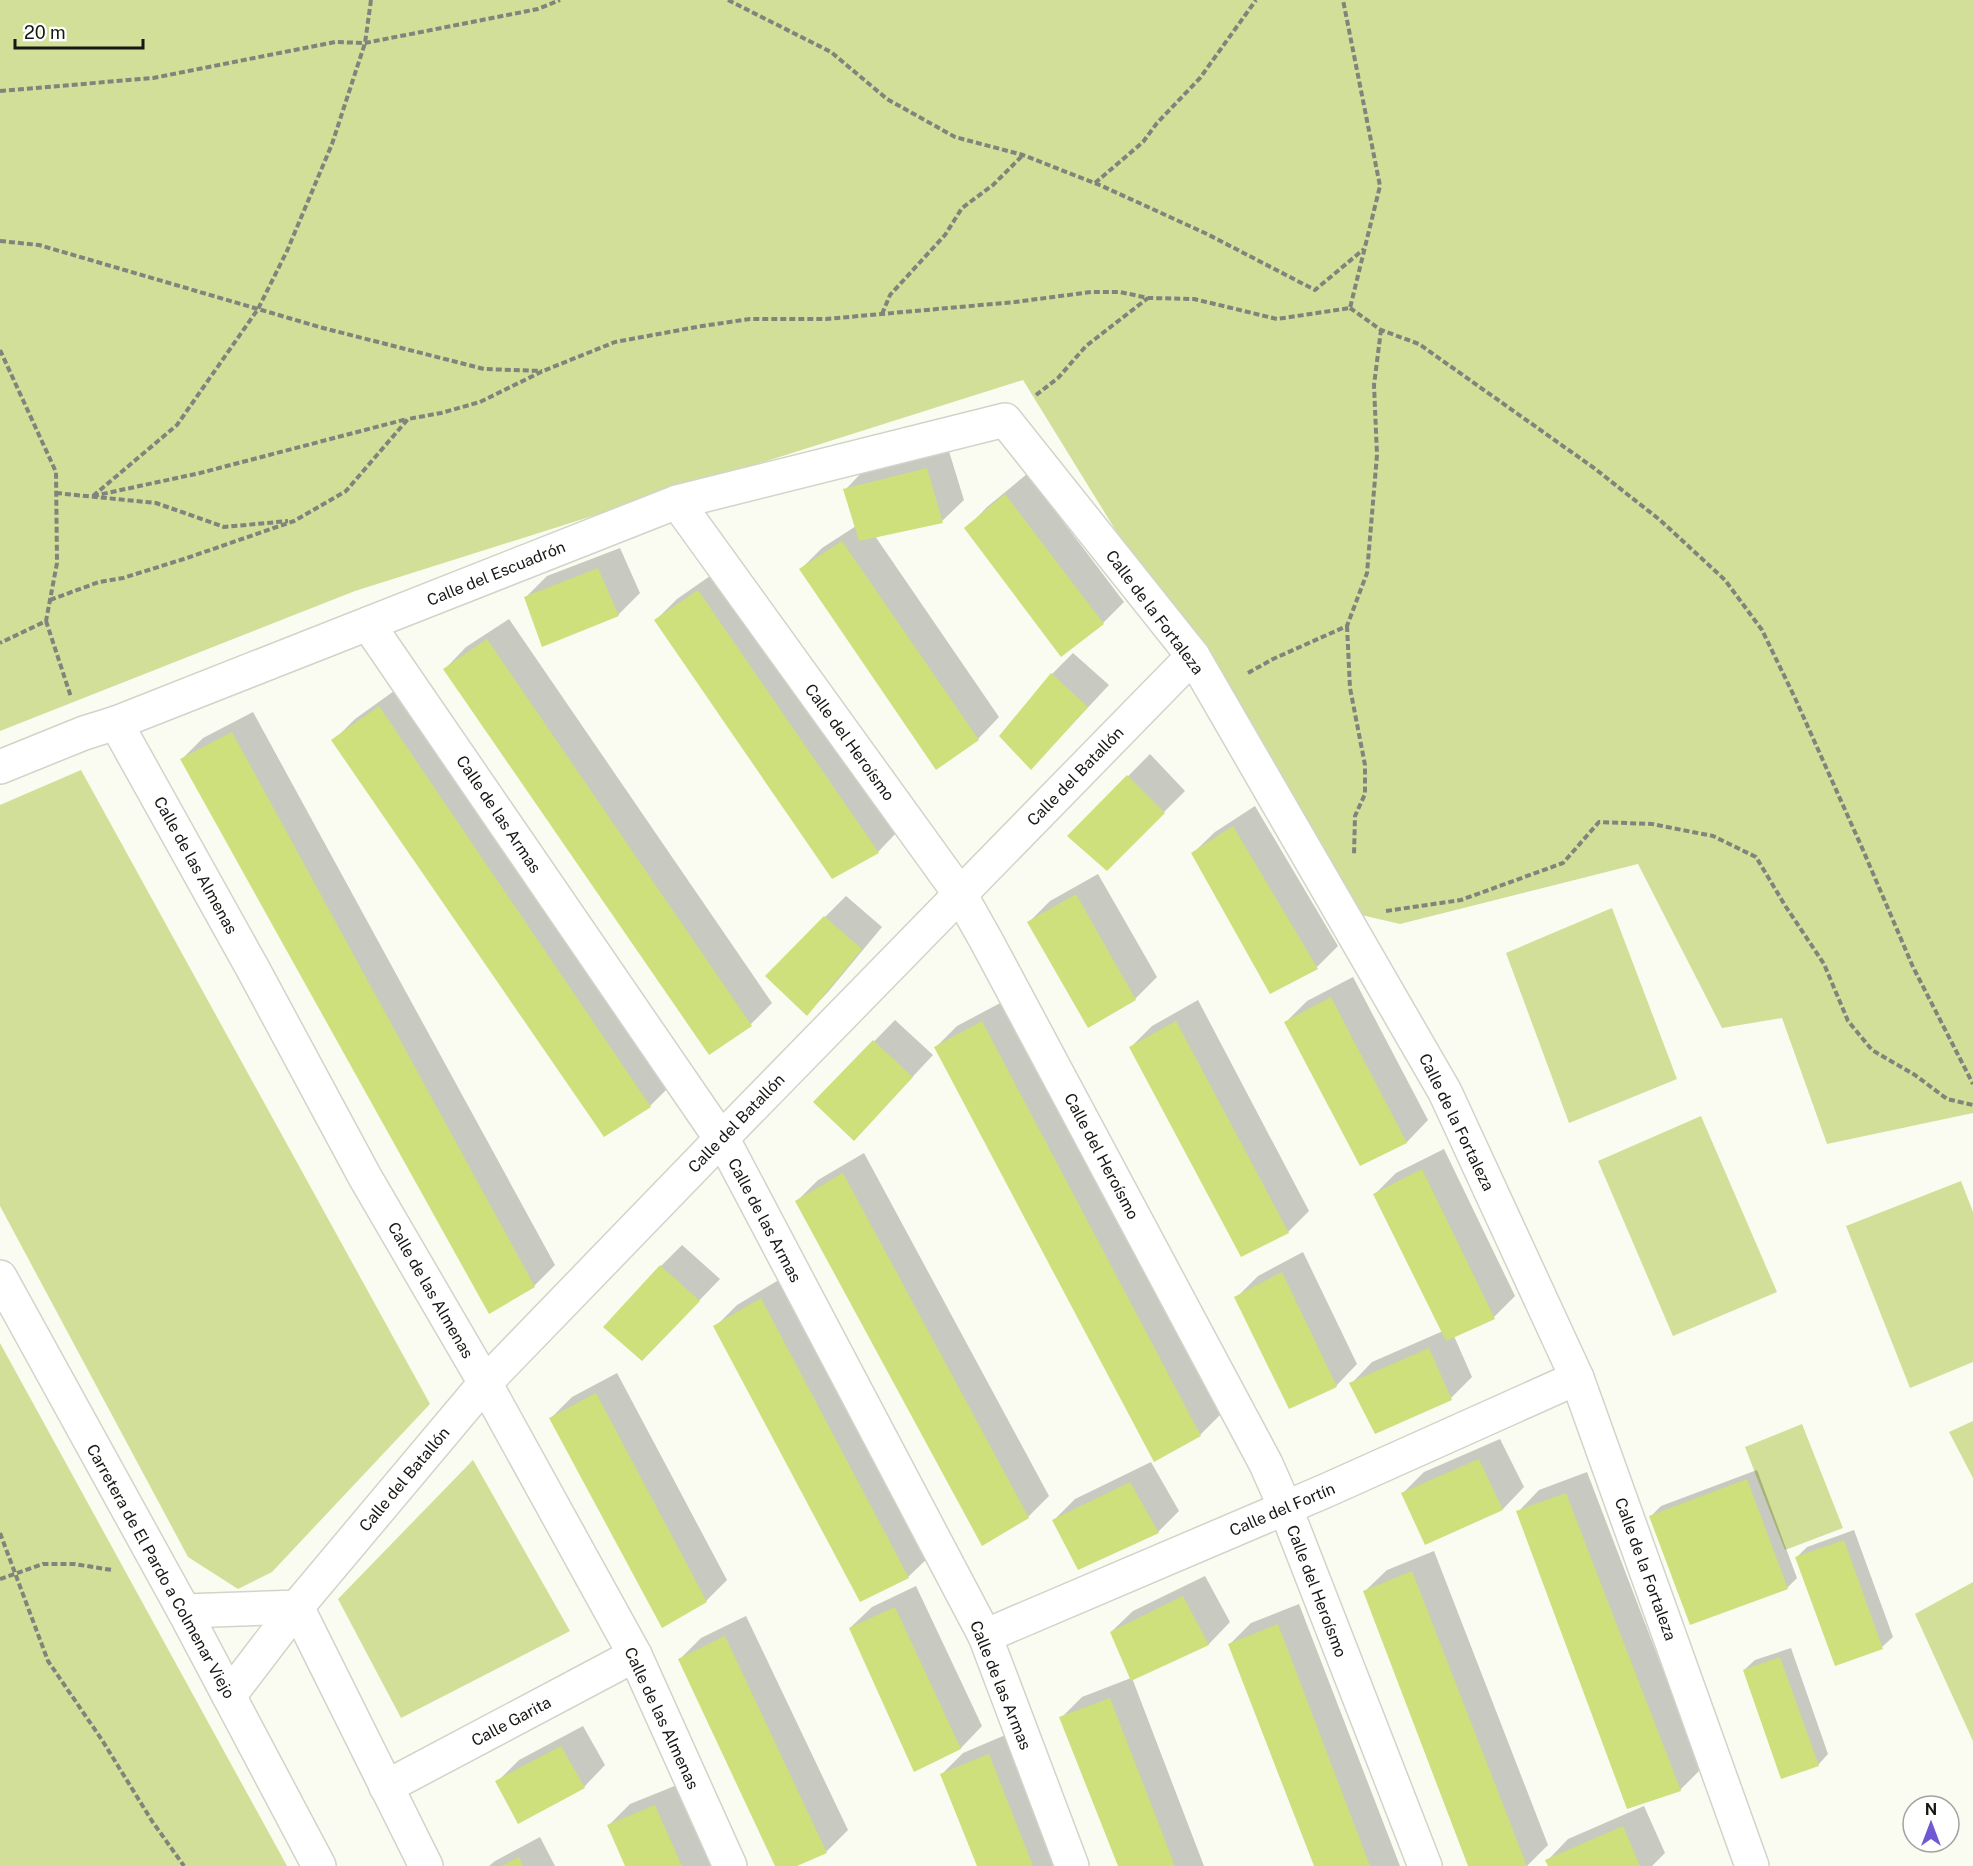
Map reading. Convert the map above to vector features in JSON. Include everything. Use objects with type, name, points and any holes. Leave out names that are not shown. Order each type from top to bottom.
[{"type":"street","name":"Calle del Escuadrón","points":[[0,767],[677,502],[1005,420]]},
{"type":"street","name":"Calle de la Fortaleza","points":[[1005,420],[1192,656],[1445,1092],[1577,1378],[1752,1866]]},
{"type":"street","name":"Calle del Heroísmo","points":[[677,502],[960,894],[1266,1464],[1285,1507],[1425,1866]]},
{"type":"street","name":"Calle de las Armas","points":[[368,624],[733,1158],[985,1636],[1072,1866]]},
{"type":"street","name":"Calle del Batallón","points":[[230,1696],[297,1607],[485,1383],[1192,656]]},
{"type":"street","name":"Calle de las Almenas","points":[[116,723],[253,969],[365,1177],[485,1383],[635,1655],[730,1866]]},
{"type":"street","name":"Carretera de El Pardo a Colmenar Viejo","points":[[0,1277],[184,1611],[319,1866]]},
{"type":"street","name":"Calle del Fortín","points":[[985,1636],[1326,1491],[1577,1378]]},
{"type":"street","points":[[184,1611],[297,1607],[426,1866]]},
{"type":"street","name":"Calle Garita","points":[[386,1787],[635,1655]]},
{"type":"path","points":[[93,496],[177,425],[258,309],[287,251],[332,144],[365,43],[371,0]]},
{"type":"path","points":[[0,91],[153,78],[335,42],[365,43],[538,9],[560,0]]},
{"type":"path","points":[[729,0],[831,52],[887,99],[956,137],[1023,155],[1094,184],[1207,234],[1315,290],[1365,249]]},
{"type":"path","points":[[1094,184],[1143,142],[1157,123],[1200,78],[1256,0]]},
{"type":"path","points":[[1343,0],[1380,186],[1350,308]]},
{"type":"path","points":[[882,314],[890,294],[945,235],[962,208],[993,185],[1023,155]]},
{"type":"path","points":[[0,241],[39,245],[323,328],[484,369],[543,371]]},
{"type":"path","points":[[93,496],[200,473],[408,419],[441,413],[480,402],[543,371],[615,342],[702,326],[750,319],[826,319],[1015,302],[1090,292],[1120,292],[1148,298],[1194,300],[1277,319],[1350,308],[1381,330],[1419,344],[1594,468],[1660,520],[1725,580],[1762,630],[1858,839],[1912,966],[1973,1084]]},
{"type":"path","points":[[1005,420],[1058,378],[1086,346],[1148,298]]},
{"type":"path","points":[[1381,330],[1374,385],[1377,455],[1367,573],[1347,626],[1350,688],[1365,765],[1365,794],[1355,816],[1352,882],[1340,910],[1383,912],[1461,900],[1563,863],[1599,822],[1652,824],[1713,836],[1756,857],[1786,908],[1824,964],[1848,1021],[1872,1050],[1915,1075],[1947,1099],[1973,1106]]},
{"type":"path","points":[[0,350],[56,472],[57,563],[46,621],[84,733]]},
{"type":"path","points":[[50,600],[99,582],[123,578],[187,558],[294,521],[346,492],[408,419]]},
{"type":"path","points":[[56,493],[156,503],[224,527],[294,521]]},
{"type":"path","points":[[0,643],[46,621]]},
{"type":"path","points":[[1213,691],[1273,659],[1347,626]]},
{"type":"path","points":[[0,1533],[48,1661],[184,1866]]},
{"type":"path","points":[[0,1579],[43,1564],[74,1564],[112,1570]]},
{"type":"green space","points":[[0,0],[1973,0],[1973,1113],[1827,1144],[1782,1018],[1722,1028],[1638,864],[1400,924],[1340,910],[1193,656],[1023,380],[355,591],[0,731]]},
{"type":"green space","points":[[81,770],[430,1404],[272,1572],[238,1589],[188,1557],[0,1206],[0,805]]},
{"type":"green space","points":[[1612,908],[1677,1079],[1569,1123],[1506,953]]},
{"type":"green space","points":[[1701,1116],[1777,1292],[1673,1336],[1598,1161]]},
{"type":"green space","points":[[1961,1181],[1973,1212],[1973,1362],[1910,1388],[1846,1226]]},
{"type":"green space","points":[[0,1343],[287,1866],[0,1866]]},
{"type":"green space","points":[[1973,1421],[1973,1478],[1949,1432]]},
{"type":"green space","points":[[1802,1424],[1843,1528],[1785,1550],[1745,1447]]},
{"type":"green space","points":[[473,1460],[570,1631],[401,1718],[338,1599]]},
{"type":"green space","points":[[1973,1582],[1973,1741],[1915,1614]]},
{"type":"building","points":[[927,468],[943,523],[859,541],[843,489]]},
{"type":"building","points":[[1005,494],[1104,624],[1061,657],[964,528]]},
{"type":"building","points":[[842,541],[979,740],[936,770],[799,569]]},
{"type":"building","points":[[598,568],[619,616],[542,647],[524,597]]},
{"type":"building","points":[[698,590],[879,853],[832,879],[654,620]]},
{"type":"building","points":[[487,639],[752,1026],[709,1055],[443,669]]},
{"type":"building","points":[[1051,673],[1088,707],[1031,770],[999,736]]},
{"type":"building","points":[[379,706],[651,1107],[604,1137],[331,740]]},
{"type":"building","points":[[232,732],[535,1287],[489,1314],[180,759]]},
{"type":"building","points":[[1127,775],[1165,813],[1107,871],[1067,836]]},
{"type":"building","points":[[1233,826],[1318,969],[1270,994],[1191,853]]},
{"type":"building","points":[[1076,894],[1136,1000],[1088,1028],[1027,922]]},
{"type":"building","points":[[824,916],[862,949],[807,1016],[765,976]]},
{"type":"building","points":[[1331,997],[1407,1143],[1360,1166],[1284,1022]]},
{"type":"building","points":[[982,1021],[1201,1436],[1154,1462],[934,1047]]},
{"type":"building","points":[[1176,1021],[1289,1233],[1241,1257],[1129,1047]]},
{"type":"building","points":[[873,1040],[913,1077],[854,1141],[813,1102]]},
{"type":"building","points":[[1422,1169],[1495,1319],[1446,1341],[1373,1194]]},
{"type":"building","points":[[843,1173],[1029,1518],[982,1546],[795,1201]]},
{"type":"building","points":[[660,1265],[700,1301],[642,1361],[603,1327]]},
{"type":"building","points":[[1282,1272],[1337,1387],[1289,1409],[1234,1297]]},
{"type":"building","points":[[761,1298],[909,1578],[860,1602],[713,1326]]},
{"type":"building","points":[[1429,1348],[1452,1400],[1375,1434],[1349,1383]]},
{"type":"building","points":[[596,1393],[707,1602],[662,1628],[549,1418]]},
{"type":"building","points":[[1479,1459],[1503,1510],[1425,1545],[1401,1493]]},
{"type":"building","points":[[1747,1479],[1788,1589],[1690,1625],[1649,1516]]},
{"type":"building","points":[[1130,1482],[1159,1533],[1078,1570],[1052,1520]]},
{"type":"building","points":[[1566,1493],[1681,1791],[1627,1809],[1516,1511]]},
{"type":"building","points":[[1844,1540],[1883,1649],[1835,1666],[1795,1557]]},
{"type":"building","points":[[1412,1571],[1527,1866],[1468,1866],[1363,1591]]},
{"type":"building","points":[[1183,1596],[1209,1645],[1131,1681],[1110,1632]]},
{"type":"building","points":[[895,1607],[961,1749],[914,1772],[849,1628]]},
{"type":"building","points":[[1278,1624],[1370,1866],[1314,1866],[1228,1644]]},
{"type":"building","points":[[725,1636],[827,1853],[797,1866],[775,1866],[678,1659]]},
{"type":"building","points":[[1780,1657],[1819,1766],[1781,1779],[1743,1670]]},
{"type":"building","points":[[1110,1698],[1175,1866],[1118,1866],[1059,1717]]},
{"type":"building","points":[[561,1746],[585,1788],[518,1824],[495,1781]]},
{"type":"building","points":[[989,1754],[1033,1866],[977,1866],[940,1774]]},
{"type":"building","points":[[655,1805],[682,1866],[625,1866],[607,1825]]},
{"type":"building","points":[[1623,1826],[1640,1866],[1548,1866],[1545,1860]]},
{"type":"building","points":[[519,1857],[523,1866],[501,1866]]}]
